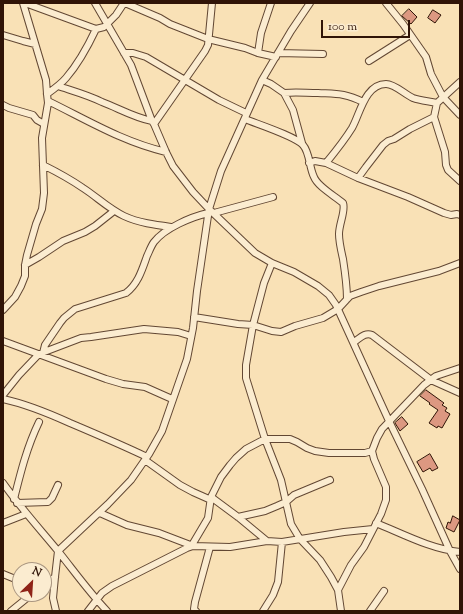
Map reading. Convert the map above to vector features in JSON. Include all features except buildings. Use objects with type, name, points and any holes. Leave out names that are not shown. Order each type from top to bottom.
[{"type":"street","points":[[24,3],[96,29],[104,27],[125,3],[160,18],[170,24],[208,39],[245,48],[258,53],[277,55],[322,54]]},
{"type":"street","points":[[3,310],[15,297],[21,286],[36,224],[42,209],[44,194],[42,138],[46,118],[46,80],[24,3]]},
{"type":"street","points":[[95,3],[130,65],[153,123],[173,166],[189,187],[210,212],[256,253],[294,272],[318,286],[329,295],[338,309],[354,342],[389,421],[450,551],[460,569]]},
{"type":"street","points":[[153,123],[186,80],[208,45],[212,3]]},
{"type":"street","points":[[258,53],[261,33],[271,3]]},
{"type":"street","points":[[54,610],[54,577],[58,551],[100,513],[131,480],[146,459],[162,430],[186,359],[191,336],[210,212],[221,171],[262,80],[291,31],[310,3]]},
{"type":"street","points":[[386,3],[426,57],[431,74],[443,97],[460,115]]},
{"type":"street","points":[[47,98],[66,79],[90,43],[96,29]]},
{"type":"street","points":[[3,35],[35,44]]},
{"type":"street","points":[[369,61],[410,35]]},
{"type":"street","points":[[124,53],[133,53],[146,57],[246,116],[302,143]]},
{"type":"street","points":[[262,80],[284,93],[293,110],[302,143],[307,152],[309,163],[316,182],[345,205],[339,232],[347,299]]},
{"type":"street","points":[[460,82],[437,103],[434,118],[445,152],[448,170],[460,181]]},
{"type":"street","points":[[326,163],[352,127],[363,102],[369,93],[380,85],[387,84],[415,98],[437,103]]},
{"type":"street","points":[[58,86],[100,100],[153,123]]},
{"type":"street","points":[[284,93],[298,92],[341,94],[353,97],[363,102]]},
{"type":"street","points":[[47,98],[120,137],[166,152]]},
{"type":"street","points":[[4,106],[32,115],[44,124]]},
{"type":"street","points":[[358,178],[388,141],[428,119],[434,118]]},
{"type":"street","points":[[309,163],[315,161],[326,163],[358,178],[408,197],[444,213],[451,215],[459,212]]},
{"type":"street","points":[[43,165],[63,175],[114,211],[124,216],[149,224],[172,227]]},
{"type":"street","points":[[3,394],[19,375],[41,354],[60,323],[75,309],[126,293],[132,289],[143,269],[153,242],[161,234],[172,227],[202,214],[274,197]]},
{"type":"street","points":[[25,265],[63,241],[95,226],[114,211]]},
{"type":"street","points":[[272,262],[264,282],[253,325],[246,365],[246,378],[265,439],[281,480],[291,524],[300,539],[320,560],[338,590],[341,611]]},
{"type":"street","points":[[194,317],[253,325],[272,331],[281,332],[295,326],[323,318],[338,309],[350,296],[379,286],[438,271],[460,263]]},
{"type":"street","points":[[3,300],[9,305]]},
{"type":"street","points":[[41,354],[81,338],[144,328],[178,332],[191,336]]},
{"type":"street","points":[[354,342],[365,334],[370,334],[431,380],[460,393]]},
{"type":"street","points":[[3,341],[106,379],[123,384],[145,387],[172,399]]},
{"type":"street","points":[[338,590],[381,514],[386,500],[386,487],[374,459],[372,450],[379,433],[420,389],[431,380],[436,376],[460,368]]},
{"type":"street","points":[[3,399],[18,402],[116,442],[146,459],[180,485],[193,492],[211,498],[238,517],[267,541]]},
{"type":"street","points":[[16,501],[30,440],[39,422]]},
{"type":"street","points":[[193,546],[208,518],[211,498],[215,487],[230,465],[246,449],[265,439],[290,440],[298,442],[315,451],[329,453],[365,452],[372,450]]},
{"type":"street","points":[[238,517],[265,511],[286,502],[294,495],[330,480]]},
{"type":"street","points":[[3,483],[26,514],[58,551],[97,601],[107,611]]},
{"type":"street","points":[[16,501],[48,502],[58,485]]},
{"type":"street","points":[[100,513],[127,525],[159,533],[193,546]]},
{"type":"street","points":[[3,523],[26,514]]},
{"type":"street","points":[[376,522],[424,543],[450,551],[460,552]]},
{"type":"street","points":[[88,611],[102,593],[112,586],[193,546],[230,547],[267,541],[282,542],[373,529]]},
{"type":"street","points":[[263,611],[278,582],[282,542]]},
{"type":"street","points":[[196,611],[194,609],[195,602],[210,546]]},
{"type":"street","points":[[370,611],[384,591]]},
{"type":"street","points":[[11,611],[22,602]]}]
